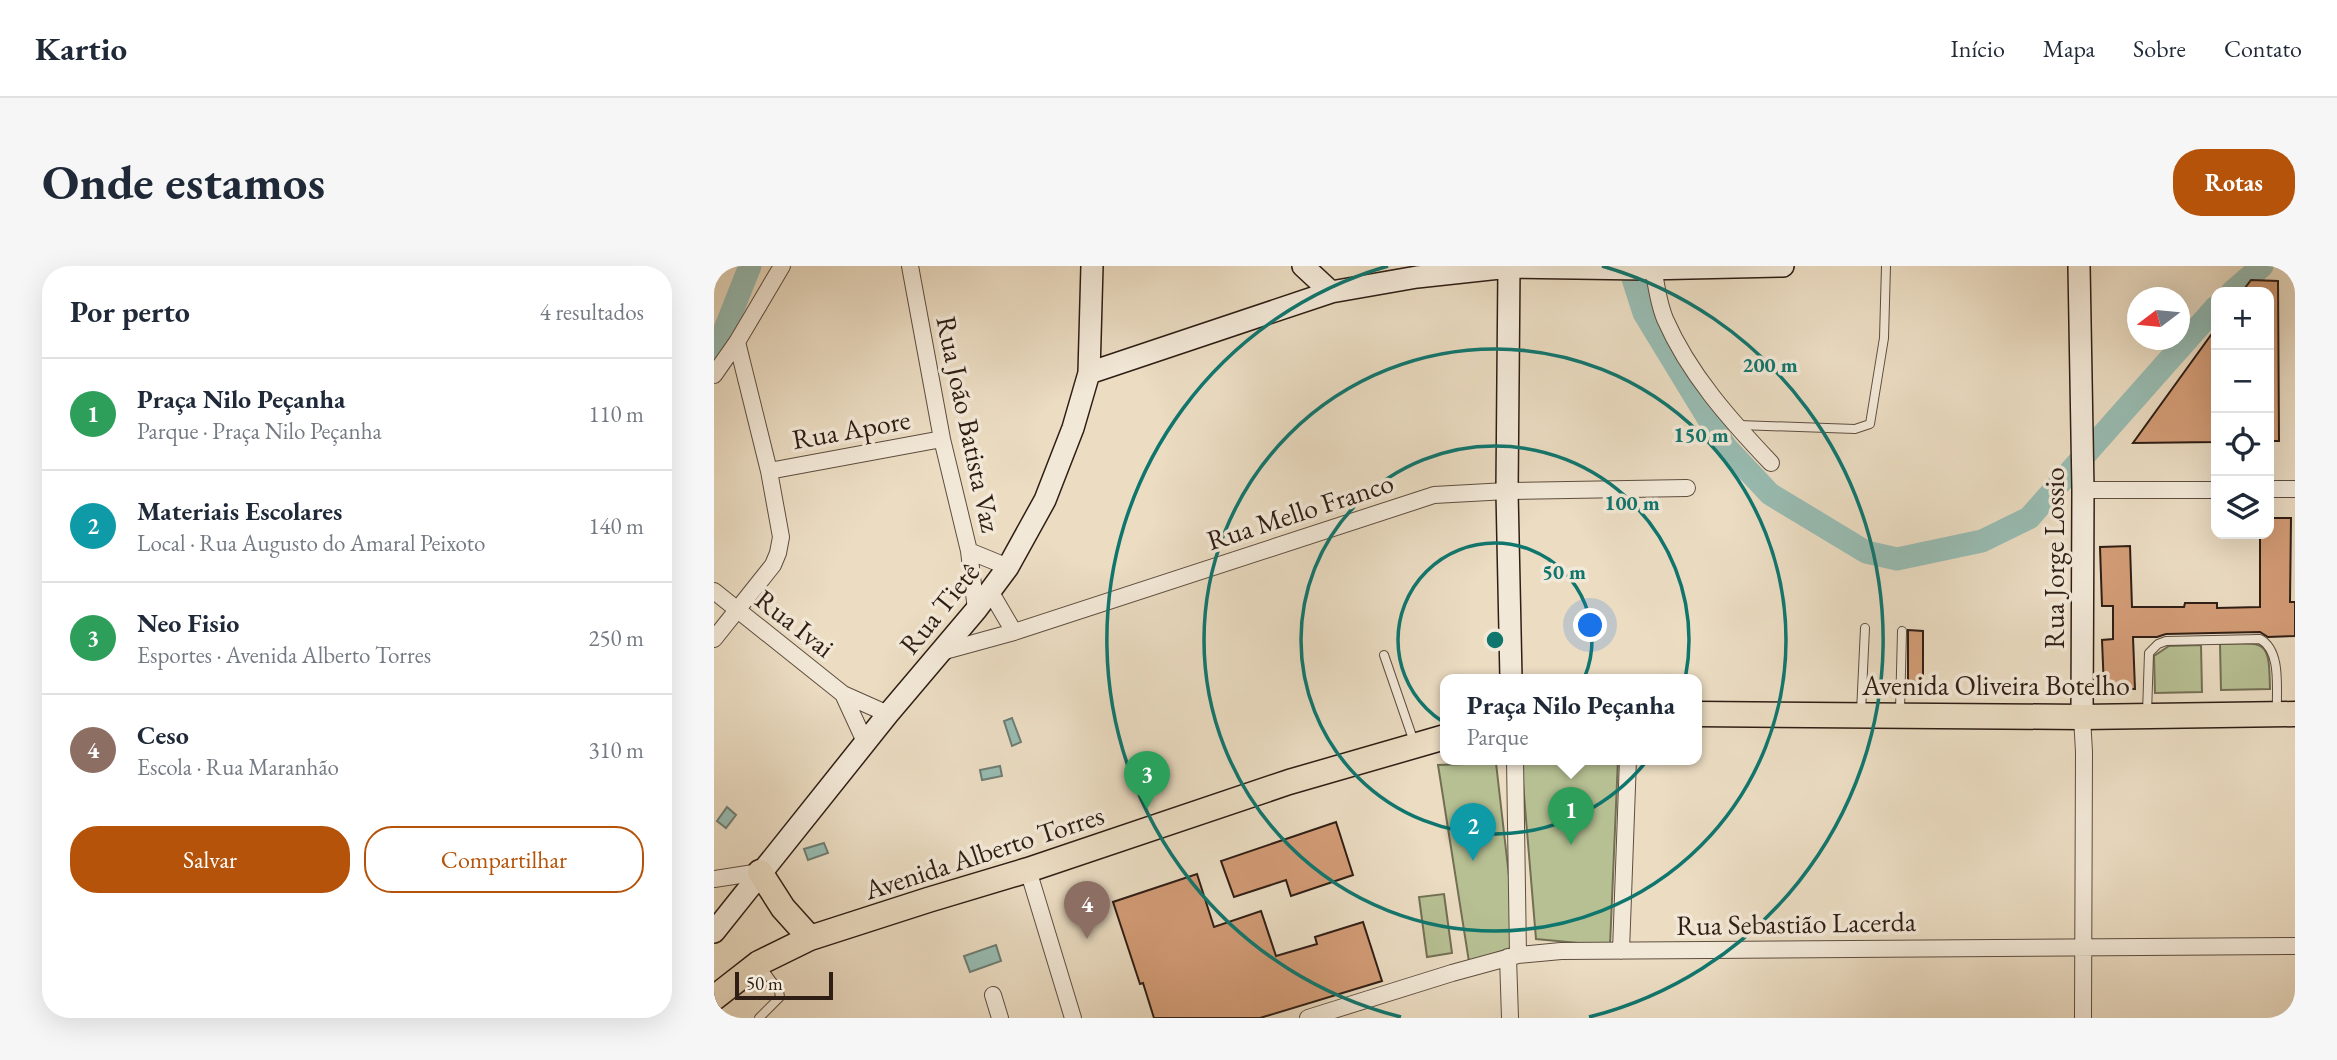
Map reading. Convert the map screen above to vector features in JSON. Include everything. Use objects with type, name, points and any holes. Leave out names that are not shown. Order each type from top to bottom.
[{"type":"main road","name":"Rua Tietê","points":[[714,932],[1008,567],[1045,500],[1073,428],[1089,373],[1092,266]]},
{"type":"main road","points":[[1303,266],[1331,292]]},
{"type":"main road","points":[[1089,373],[1331,292],[1416,277],[1509,267],[1783,266]]},
{"type":"main road","name":"Rua Jorge Lossio","points":[[2079,266],[2083,484],[2081,716]]},
{"type":"main road","points":[[1509,267],[1507,491],[1511,674]]},
{"type":"main road","name":"Avenida Oliveira Botelho","points":[[1702,714],[2286,714]]},
{"type":"main road","name":"Avenida Alberto Torres","points":[[714,998],[759,963],[810,938],[1028,870],[1289,782],[1440,738]]},
{"type":"main road","points":[[760,872],[783,908],[810,938]]},
{"type":"street","points":[[714,375],[782,266]]},
{"type":"street","name":"Rua João Batista Vaz","points":[[910,266],[942,439],[970,551],[976,610]]},
{"type":"street","points":[[1651,268],[1664,318],[1703,385],[1735,425],[1771,463]]},
{"type":"street","points":[[714,639],[772,565],[781,537],[769,471],[737,342]]},
{"type":"street","name":"Rua Apore","points":[[769,471],[942,439]]},
{"type":"street","points":[[2083,484],[2211,489]]},
{"type":"street","name":"Rua Mello Franco","points":[[941,652],[1014,632],[1434,495],[1687,488]]},
{"type":"street","points":[[2274,489],[2295,489]]},
{"type":"street","name":"Rua João Batista Vaz","points":[[970,551],[1008,567]]},
{"type":"street","points":[[990,591],[1014,632]]},
{"type":"street","name":"Rua Ivai","points":[[714,592],[843,694],[888,714]]},
{"type":"street","name":"Rua Ivai","points":[[843,694],[866,744]]},
{"type":"street","name":"Rua Jorge Lossio","points":[[2081,716],[2084,752],[2082,1018]]},
{"type":"street","points":[[1510,1018],[1515,765]]},
{"type":"street","points":[[1621,951],[1628,765]]},
{"type":"street","points":[[1028,870],[1073,1018]]},
{"type":"street","points":[[714,880],[760,872]]},
{"type":"street","name":"Rua Sebastião Lacerda","points":[[1308,1018],[1513,956],[1561,951],[2295,946]]},
{"type":"street","points":[[993,995],[1000,1018]]},
{"type":"lane","points":[[1735,425],[1855,429],[1870,424],[1884,338],[1886,266]]},
{"type":"lane","points":[[1861,714],[1865,628]]},
{"type":"lane","points":[[1899,714],[1902,631]]},
{"type":"lane","points":[[2147,715],[2149,653],[2158,644],[2166,640],[2260,639],[2268,643],[2274,653],[2286,714]]},
{"type":"lane","points":[[1384,655],[1415,745]]},
{"type":"lane","points":[[759,963],[779,991],[780,997],[759,1018]]},
{"type":"green space","points":[[2220,644],[2262,647],[2268,661],[2270,689],[2221,690]]},
{"type":"green space","points":[[2201,645],[2202,692],[2155,693],[2154,656],[2169,646]]},
{"type":"green space","points":[[1438,765],[1496,765],[1517,946],[1469,962]]},
{"type":"green space","points":[[1522,765],[1618,765],[1610,946],[1536,939]]},
{"type":"green space","points":[[1444,894],[1452,953],[1427,957],[1419,897]]},
{"type":"water","points":[[1012,718],[1021,742],[1012,746],[1004,721]]},
{"type":"water","points":[[1000,766],[1002,776],[982,780],[980,770]]},
{"type":"water","points":[[727,807],[736,815],[726,828],[717,821]]},
{"type":"water","points":[[824,843],[828,853],[808,860],[804,849]]},
{"type":"water","points":[[996,945],[1001,961],[970,972],[964,956]]},
{"type":"building","points":[[2251,280],[2278,281],[2279,441],[2274,441],[2274,287],[2246,287]]},
{"type":"building","points":[[2211,335],[2211,442],[2133,443]]},
{"type":"building","points":[[2274,518],[2291,518],[2290,602],[2295,602],[2295,636],[2268,637],[2260,632],[2133,637],[2135,689],[2104,689],[2102,640],[2113,639],[2113,606],[2102,606],[2100,547],[2130,546],[2132,607],[2184,607],[2185,603],[2217,603],[2217,608],[2260,607],[2260,539],[2274,539]]},
{"type":"building","points":[[1908,630],[1923,631],[1923,685],[1908,685]]},
{"type":"building","points":[[1336,822],[1353,875],[1291,896],[1286,880],[1234,897],[1221,861]]},
{"type":"building","points":[[1197,874],[1214,927],[1261,911],[1276,956],[1317,944],[1315,937],[1363,922],[1382,981],[1260,1018],[1154,1018],[1113,902]]},
{"type":"waterway","points":[[714,351],[750,266]]},
{"type":"waterway","points":[[1629,266],[1644,313],[1725,446],[1770,494],[1866,552],[1897,559],[1982,541],[2029,518],[2211,313]]},
{"type":"waterway","points":[[2238,287],[2262,266]]},
{"type":"place","name":"Neo Fisio","points":[[1147,809]]},
{"type":"place","name":"Praça Nilo Peçanha","points":[[1571,845]]},
{"type":"place","name":"Materiais Escolares","points":[[1473,861]]},
{"type":"place","name":"Ceso","points":[[1087,939]]}]
